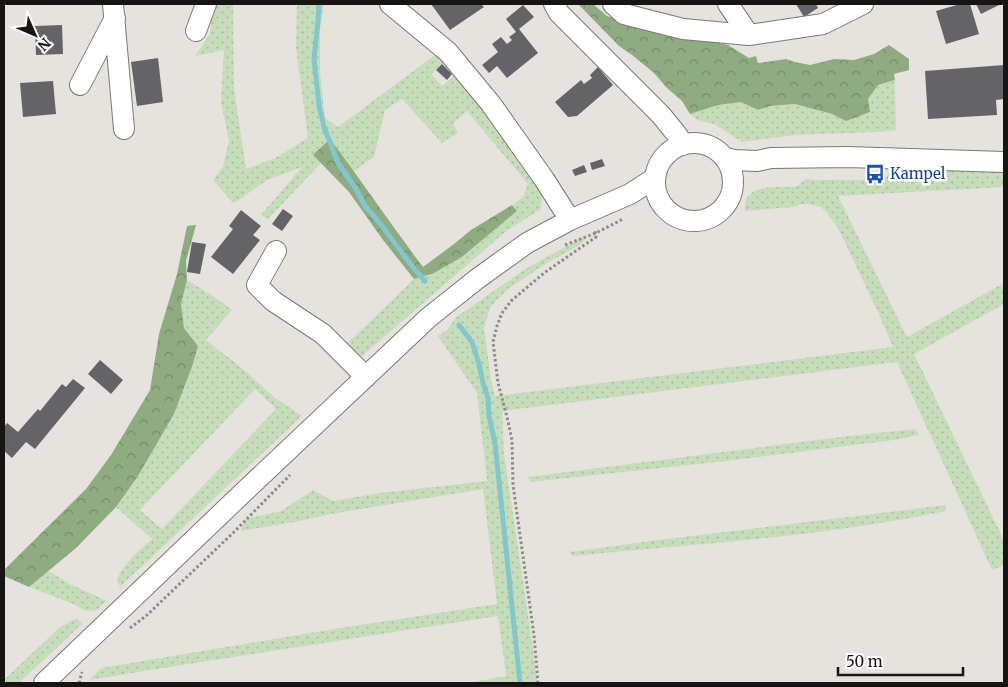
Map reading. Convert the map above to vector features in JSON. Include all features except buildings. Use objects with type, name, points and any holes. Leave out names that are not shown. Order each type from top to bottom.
[{"type":"street","points":[[196,31],[206,4]]},
{"type":"street","points":[[390,4],[448,52],[485,97],[544,179],[570,220]]},
{"type":"street","points":[[554,4],[559,13],[661,115],[681,140],[723,150],[734,160],[757,161],[771,158],[848,157],[1004,162]]},
{"type":"street","points":[[613,4],[624,14],[682,29],[749,35],[823,24],[862,4]]},
{"type":"street","points":[[728,4],[749,35]]},
{"type":"street","points":[[80,85],[114,11]]},
{"type":"street","points":[[114,11],[124,129]]},
{"type":"street","points":[[44,683],[428,318],[527,243],[570,220],[626,196],[652,170],[658,167],[664,157],[681,140]]},
{"type":"street","points":[[652,170],[659,202],[667,212],[678,219],[691,222],[704,221],[716,215],[726,206],[732,195],[734,182],[732,170],[723,150]]},
{"type":"street","points":[[734,182],[757,161]]},
{"type":"street","points":[[626,196],[659,202]]},
{"type":"street","points":[[276,252],[257,285],[273,301],[323,334],[366,377]]},
{"type":"path","points":[[652,170],[662,144],[681,140],[691,135],[705,137],[723,150]]},
{"type":"path","points":[[562,246],[624,218],[626,196]]},
{"type":"path","points":[[538,683],[534,635],[513,485],[512,440],[498,383],[494,342],[502,313],[511,301],[544,273],[596,236],[592,210]]},
{"type":"path","points":[[125,632],[146,616],[234,532],[294,471]]},
{"type":"path","points":[[77,672],[83,666]]},
{"type":"green space","points":[[213,4],[233,4],[234,89],[246,169],[277,157],[308,138],[296,48],[297,4],[324,4],[320,29],[320,72],[325,118],[338,127],[435,55],[444,62],[431,74],[442,86],[456,74],[472,90],[542,191],[541,209],[505,232],[361,357],[343,346],[414,279],[434,273],[462,257],[517,211],[512,205],[523,197],[528,184],[467,111],[453,123],[458,133],[442,143],[402,99],[385,110],[374,157],[354,171],[330,140],[313,155],[321,163],[268,219],[261,215],[302,167],[267,180],[236,202],[232,202],[213,180],[223,167],[229,140],[221,103],[224,50],[195,56],[210,34]]},
{"type":"green space","points":[[578,4],[593,4],[607,16],[639,26],[666,30],[728,45],[749,58],[756,56],[758,63],[786,59],[810,65],[834,59],[854,60],[874,54],[889,45],[909,59],[909,70],[894,74],[895,80],[878,85],[868,99],[870,112],[846,121],[832,114],[795,104],[770,106],[758,110],[741,102],[718,105],[690,114],[682,101],[654,73],[619,46]]},
{"type":"green space","points":[[895,80],[896,130],[795,135],[742,142],[714,124],[697,120],[690,114],[718,105],[741,102],[758,110],[770,106],[795,104],[832,114],[847,121],[868,99],[878,85]]},
{"type":"green space","points":[[330,139],[423,267],[471,230],[512,205],[517,211],[462,257],[434,273],[414,279],[349,192],[313,155]]},
{"type":"green space","points":[[901,168],[1004,169],[1004,187],[838,196],[907,337],[1004,283],[1004,304],[914,354],[1002,536],[1004,565],[992,570],[897,362],[502,411],[504,454],[537,683],[467,683],[506,676],[498,616],[89,680],[101,668],[497,604],[483,489],[241,531],[245,519],[281,511],[313,490],[333,501],[380,493],[487,481],[477,393],[438,336],[448,329],[455,318],[527,268],[587,235],[581,244],[547,263],[508,289],[491,306],[484,327],[495,396],[893,347],[838,228],[821,207],[801,204],[794,207],[745,211],[749,195],[762,188],[796,187],[806,179],[879,180]]},
{"type":"green space","points":[[196,225],[186,261],[187,280],[181,304],[184,328],[198,346],[174,414],[138,476],[116,507],[76,548],[29,587],[4,576],[4,570],[86,489],[111,455],[150,390],[159,334],[177,274],[187,226]]},
{"type":"green space","points":[[187,280],[232,310],[206,340],[243,369],[275,398],[302,416],[120,587],[117,580],[123,568],[152,539],[116,507],[138,476],[174,414],[198,346],[184,328],[181,304]],"holes":[[[255,389],[276,409],[162,529],[140,510]]]},
{"type":"green space","points":[[916,429],[919,435],[894,440],[735,460],[531,482],[528,477],[849,436]]},
{"type":"green space","points":[[946,505],[946,511],[806,534],[572,556],[570,552],[659,540]]},
{"type":"green space","points":[[47,571],[106,601],[97,610],[86,611],[71,603],[29,587]]},
{"type":"green space","points":[[77,618],[82,624],[19,683],[4,683],[4,680],[60,627]]},
{"type":"waterway","points":[[319,4],[314,59],[319,105],[324,127],[338,163],[365,206],[425,281]]},
{"type":"waterway","points":[[459,325],[472,342],[488,398],[489,416],[495,443],[520,683]]},
{"type":"place","name":"Kampel","points":[[875,174]]}]
